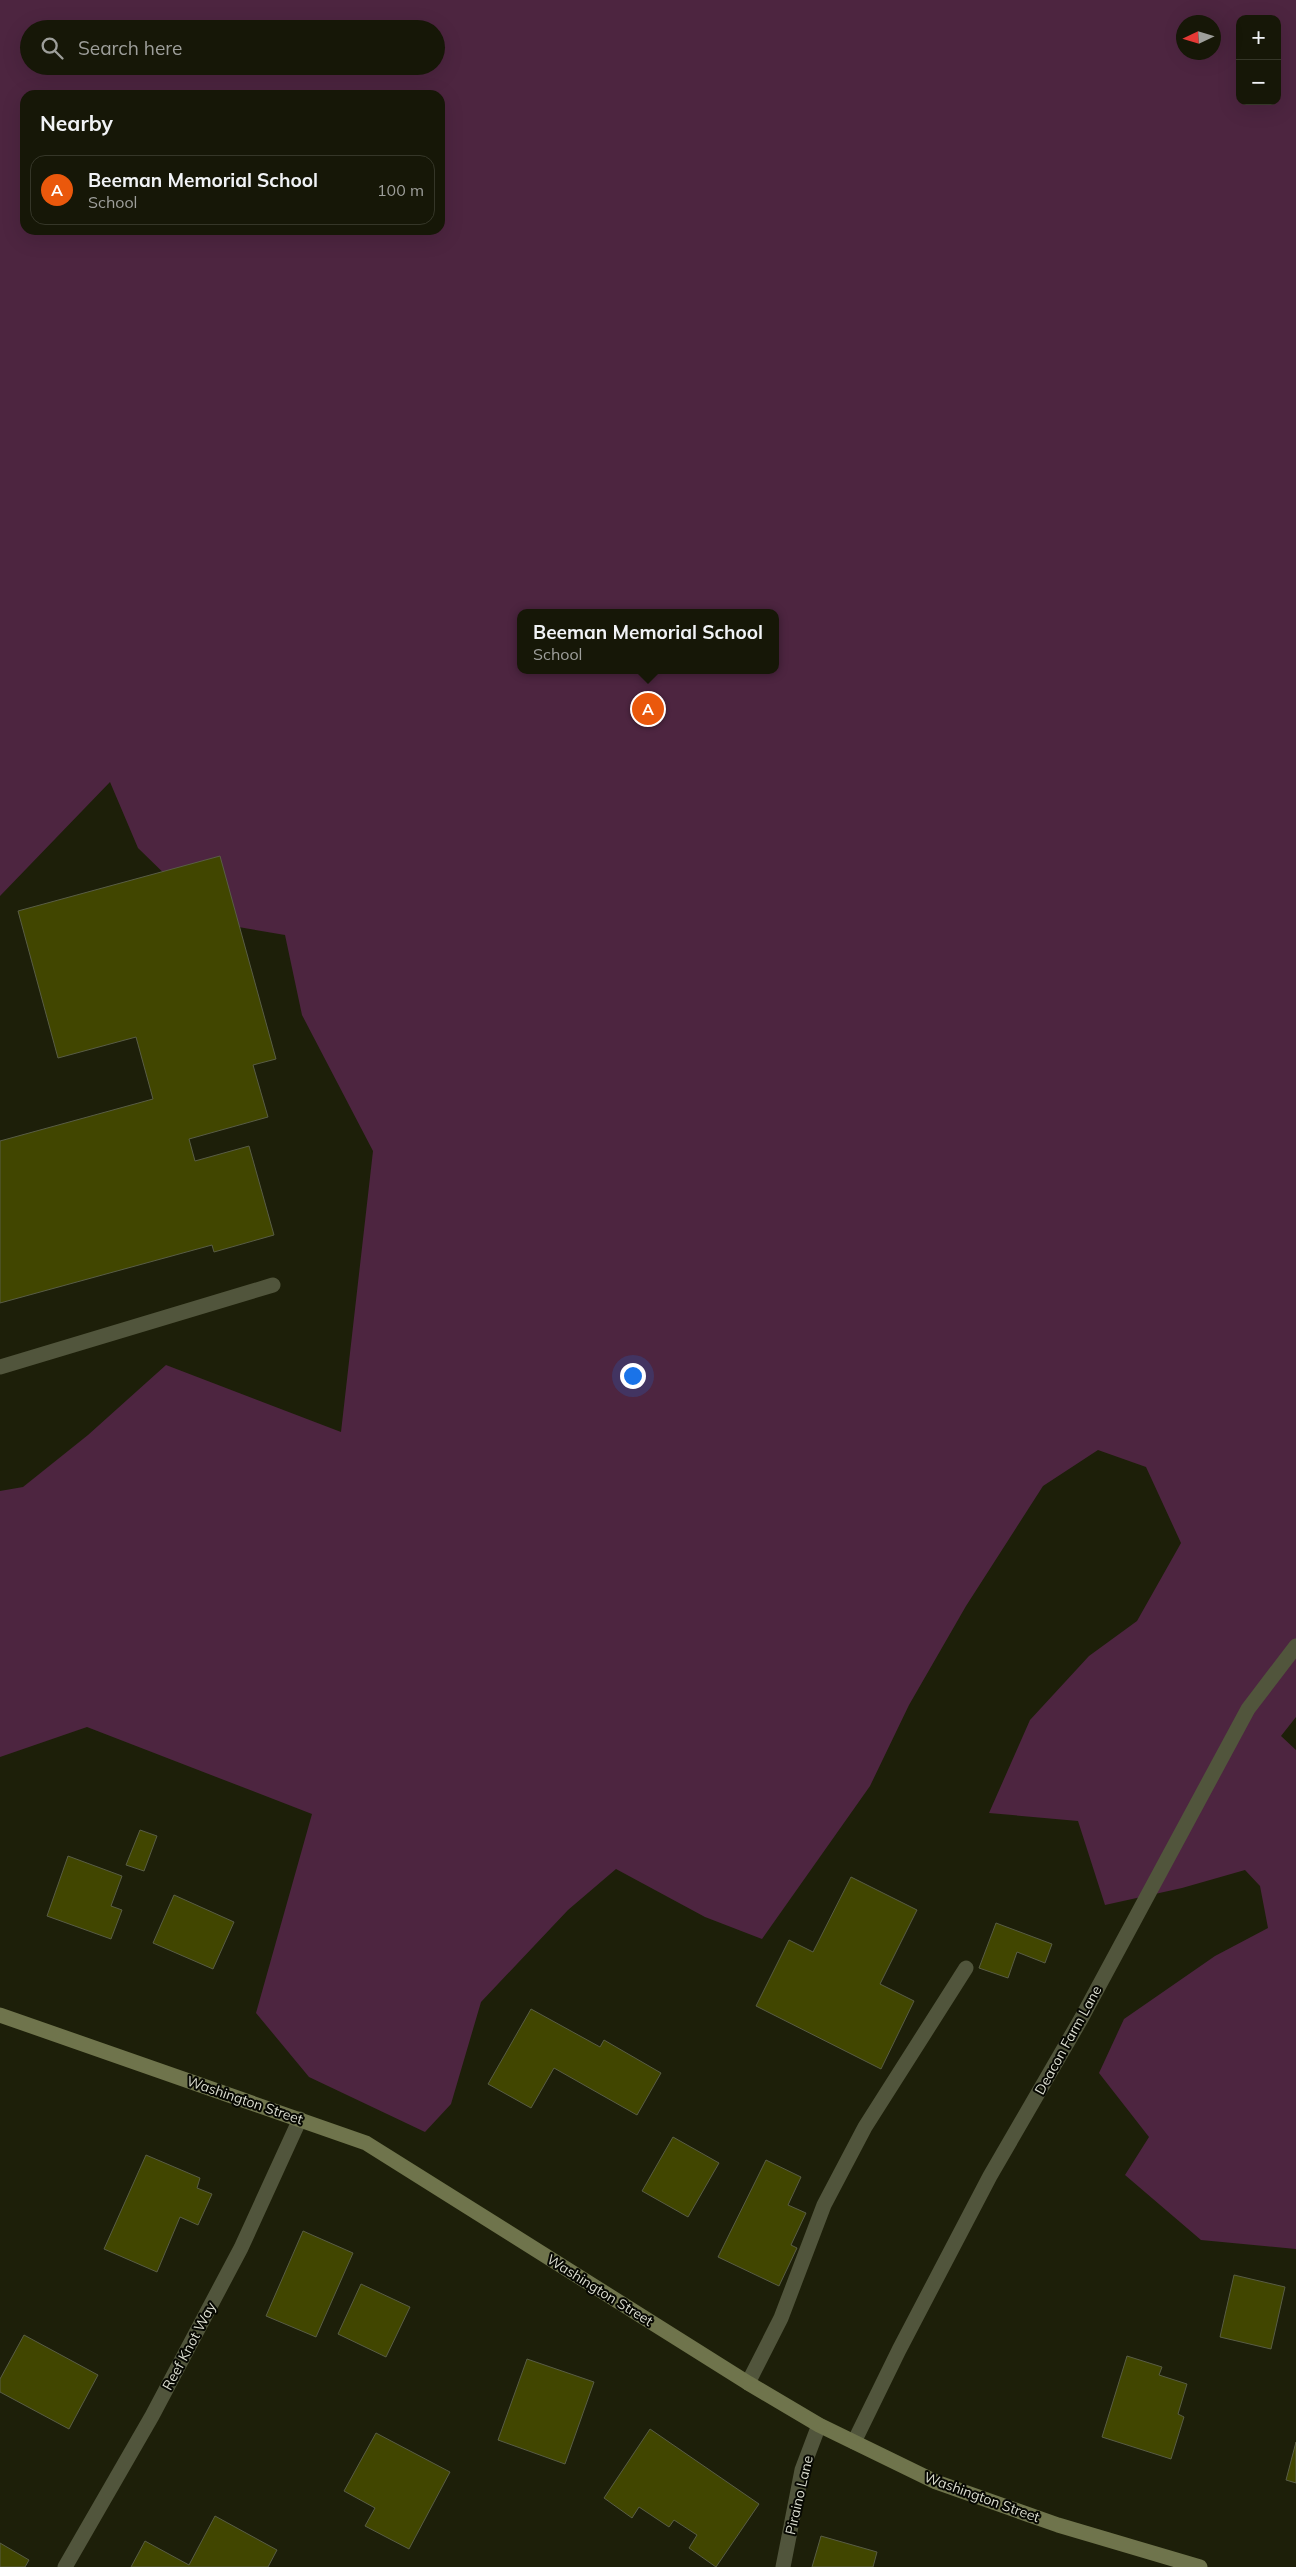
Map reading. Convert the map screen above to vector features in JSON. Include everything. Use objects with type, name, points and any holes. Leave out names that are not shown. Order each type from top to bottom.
[{"type":"main road","name":"Washington Street","points":[[0,2015],[366,2143],[748,2383],[819,2425],[936,2482],[1058,2525],[1198,2567]]},
{"type":"street","points":[[0,1367],[273,1285]]},
{"type":"street","name":"Deacon Farm Lane","points":[[854,2442],[899,2350],[990,2176],[1081,2018],[1248,1709],[1296,1646]]},
{"type":"street","points":[[748,2383],[781,2318],[824,2205],[856,2144],[966,1968]]},
{"type":"street","name":"Reef Knot Way","points":[[65,2567],[152,2416],[241,2248],[300,2119]]},
{"type":"street","name":"Piraino Lane","points":[[783,2567],[802,2470],[819,2425]]},
{"type":"shaded area","points":[[0,0],[1296,0],[1296,1717],[1281,1736],[1296,1750],[1296,2249],[1201,2240],[1125,2175],[1149,2137],[1099,2073],[1124,2019],[1215,1956],[1268,1928],[1260,1886],[1245,1870],[1182,1888],[1105,1905],[1078,1821],[989,1813],[1030,1720],[1089,1656],[1137,1621],[1181,1543],[1146,1467],[1098,1450],[1043,1486],[966,1606],[909,1705],[870,1786],[762,1939],[705,1917],[616,1869],[568,1910],[481,2002],[451,2104],[425,2132],[309,2077],[256,2013],[312,1814],[87,1727],[0,1757],[0,1491],[23,1487],[88,1435],[166,1365],[341,1432],[373,1151],[302,1015],[285,935],[215,923],[138,848],[110,782],[0,896]]},
{"type":"building","points":[[220,856],[276,1059],[253,1065],[268,1117],[189,1139],[195,1161],[249,1146],[274,1235],[214,1252],[212,1245],[0,1303],[0,1141],[153,1099],[136,1037],[58,1058],[18,911]]},
{"type":"building","points":[[140,1830],[157,1836],[144,1871],[126,1865]]},
{"type":"building","points":[[68,1856],[122,1876],[111,1906],[122,1910],[111,1939],[47,1916]]},
{"type":"building","points":[[851,1877],[917,1910],[880,1984],[914,2001],[881,2069],[756,2006],[789,1940],[813,1952]]},
{"type":"building","points":[[174,1895],[234,1922],[213,1969],[153,1943]]},
{"type":"building","points":[[996,1923],[1052,1944],[1045,1963],[1017,1952],[1008,1978],[979,1968]]},
{"type":"building","points":[[531,2009],[600,2047],[604,2040],[661,2073],[637,2115],[554,2068],[531,2108],[488,2084]]},
{"type":"building","points":[[673,2137],[719,2163],[688,2217],[642,2191]]},
{"type":"building","points":[[146,2155],[200,2178],[197,2188],[212,2194],[198,2225],[180,2217],[157,2272],[104,2249]]},
{"type":"building","points":[[766,2160],[801,2177],[788,2205],[806,2213],[791,2245],[797,2248],[779,2286],[718,2257]]},
{"type":"building","points":[[303,2231],[353,2253],[316,2337],[266,2316]]},
{"type":"building","points":[[1234,2275],[1285,2287],[1271,2349],[1220,2337]]},
{"type":"building","points":[[361,2284],[410,2307],[386,2357],[338,2334]]},
{"type":"building","points":[[24,2335],[98,2375],[69,2429],[0,2392],[0,2379]]},
{"type":"building","points":[[1127,2356],[1162,2367],[1159,2375],[1187,2384],[1178,2414],[1184,2417],[1171,2459],[1102,2437]]},
{"type":"building","points":[[527,2359],[594,2382],[565,2464],[498,2440]]},
{"type":"building","points":[[650,2429],[759,2504],[716,2567],[689,2548],[697,2535],[674,2520],[669,2527],[639,2507],[632,2518],[604,2498]]},
{"type":"building","points":[[376,2433],[450,2472],[409,2549],[365,2526],[375,2508],[344,2491]]},
{"type":"building","points":[[1296,2442],[1296,2483],[1286,2480]]},
{"type":"building","points":[[215,2516],[277,2550],[268,2567],[131,2567],[145,2541],[189,2565]]},
{"type":"building","points":[[821,2536],[877,2552],[873,2567],[812,2567]]},
{"type":"building","points":[[0,2543],[29,2560],[25,2567],[0,2567]]},
{"type":"place","name":"Beeman Memorial School","points":[[648,709]]}]
